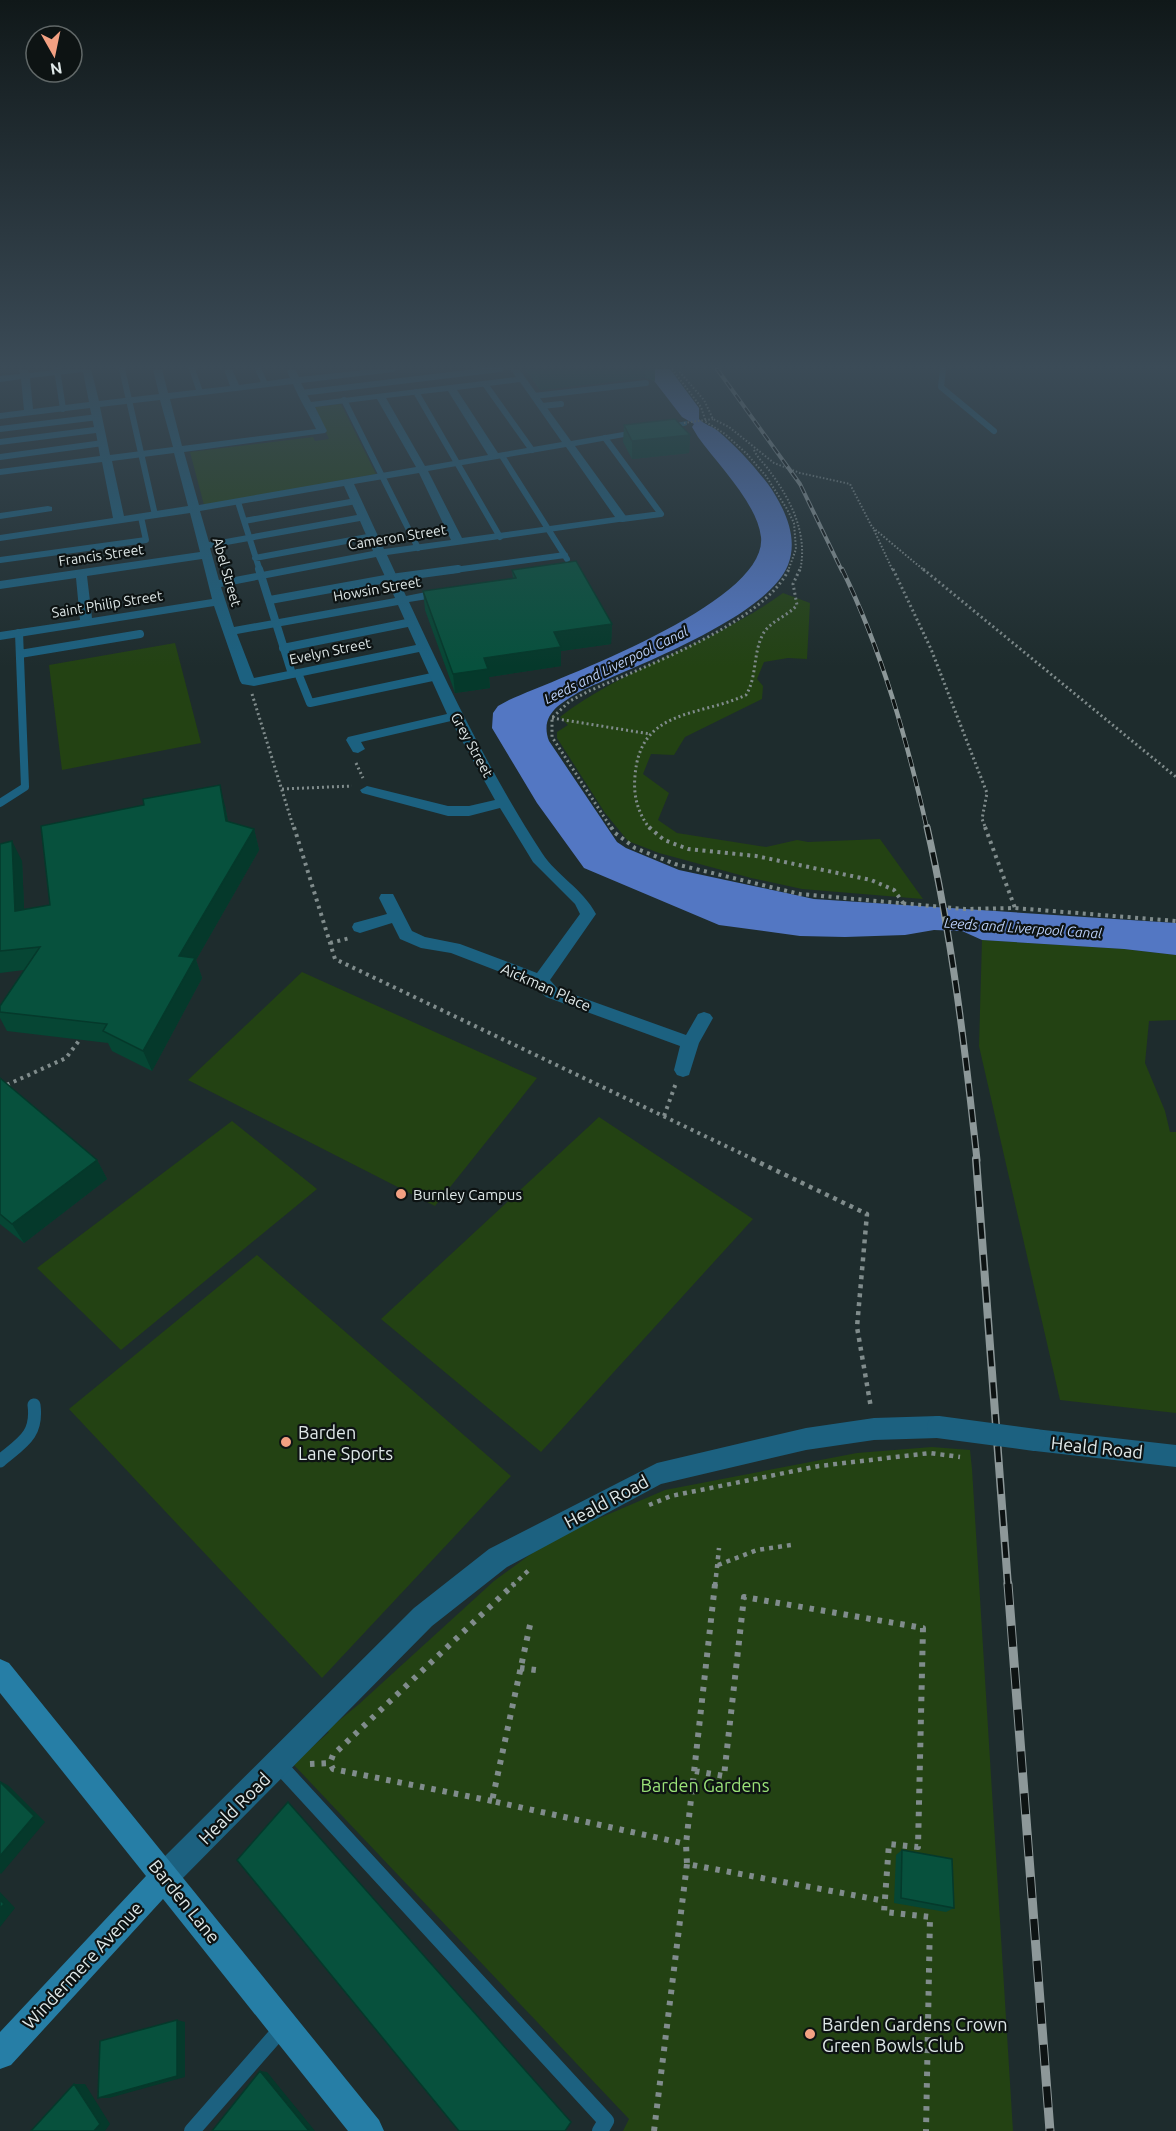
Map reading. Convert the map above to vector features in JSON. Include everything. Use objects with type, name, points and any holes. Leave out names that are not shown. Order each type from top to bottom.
[{"type":"street","points":[[0,472],[29,468]]},
{"type":"street","points":[[109,468],[119,520]]},
{"type":"street","name":"Abel Street","points":[[184,468],[219,602],[248,680]]},
{"type":"street","points":[[0,538],[238,502],[425,468]]},
{"type":"street","points":[[586,468],[622,519]]},
{"type":"street","points":[[422,469],[458,542]]},
{"type":"street","name":"Grey Street","points":[[348,483],[455,716],[538,859],[581,901],[588,914],[540,981]]},
{"type":"street","points":[[0,516],[48,510]]},
{"type":"street","name":"Francis Street","points":[[0,585],[205,551],[249,538],[364,517]]},
{"type":"street","name":"Cameron Street","points":[[214,585],[380,553],[622,519]]},
{"type":"street","points":[[81,573],[86,623]]},
{"type":"street","name":"Howsin Street","points":[[230,632],[402,599],[462,590]]},
{"type":"street","name":"Saint Philip Street","points":[[0,636],[219,602]]},
{"type":"street","name":"Evelyn Street","points":[[248,680],[295,673],[423,647]]},
{"type":"street","points":[[358,749],[353,740],[455,716]]},
{"type":"street","points":[[367,790],[448,811],[469,811],[504,803]]},
{"type":"street","name":"Aickman Place","points":[[387,898],[406,935],[421,942],[454,948],[540,981],[552,993],[690,1043]]},
{"type":"street","points":[[360,927],[395,916]]},
{"type":"street","points":[[683,1070],[690,1043],[704,1018]]},
{"type":"street","name":"Heald Road","points":[[165,1876],[423,1617],[498,1558],[657,1474],[806,1439],[874,1429],[938,1427],[1176,1456]]},
{"type":"street","name":"Barden Lane","points":[[0,1672],[285,2024],[368,2131]]},
{"type":"street","name":"Windermere Avenue","points":[[0,2054],[165,1876]]},
{"type":"lane","points":[[144,468],[155,515]]},
{"type":"lane","points":[[378,468],[418,548]]},
{"type":"lane","points":[[462,468],[500,537]]},
{"type":"lane","points":[[506,468],[565,555],[571,568]]},
{"type":"lane","points":[[622,519],[661,514],[627,468]]},
{"type":"lane","points":[[244,521],[356,501]]},
{"type":"lane","points":[[238,502],[283,648],[310,703],[436,676]]},
{"type":"lane","points":[[0,560],[146,540],[141,517]]},
{"type":"lane","points":[[255,558],[373,536]]},
{"type":"lane","points":[[270,600],[391,578],[565,555]]},
{"type":"lane","points":[[283,648],[412,622]]},
{"type":"lane","points":[[0,803],[25,787],[19,633]]},
{"type":"lane","points":[[20,654],[140,634]]},
{"type":"lane","points":[[0,1461],[27,1438],[36,1420],[34,1405]]},
{"type":"lane","points":[[278,1764],[606,2121],[600,2131]]},
{"type":"lane","points":[[192,2131],[285,2024]]},
{"type":"path","points":[[760,468],[794,522],[795,546],[788,571],[777,589],[756,609],[717,633],[587,692],[570,701],[552,718],[552,737],[615,833],[635,848],[675,864],[800,894],[965,909],[1016,908],[1176,921]]},
{"type":"path","points":[[768,468],[777,481],[801,529],[804,560],[793,584],[797,605],[792,612],[774,620],[762,637],[751,688],[746,695],[662,724],[650,734],[641,748],[635,770],[633,788],[637,811],[651,834],[671,846],[763,857],[878,881],[899,893],[904,904]]},
{"type":"path","points":[[789,468],[850,484],[931,649],[987,793],[982,819],[1016,908]]},
{"type":"path","points":[[872,527],[1176,777]]},
{"type":"path","points":[[248,680],[335,959],[867,1214],[856,1327],[874,1429]]},
{"type":"path","points":[[552,718],[650,734]]},
{"type":"path","points":[[358,749],[351,750],[367,790]]},
{"type":"path","points":[[282,789],[354,786],[367,790]]},
{"type":"path","points":[[0,1088],[66,1058],[87,1030]]},
{"type":"path","points":[[664,1116],[674,1086],[683,1070]]},
{"type":"path","points":[[639,1510],[671,1496],[819,1466],[930,1453],[960,1457]]},
{"type":"path","points":[[718,1565],[757,1550],[791,1545]]},
{"type":"path","points":[[654,2131],[687,1864],[686,1844],[720,1548]]},
{"type":"path","points":[[535,1564],[333,1755],[330,1763],[333,1769],[686,1844]]},
{"type":"path","points":[[695,1771],[724,1776],[744,1597],[923,1628],[918,1847],[889,1844],[884,1912],[930,1917],[926,2131]]},
{"type":"path","points":[[492,1801],[530,1625]]},
{"type":"path","points":[[520,1668],[536,1670]]},
{"type":"path","points":[[687,1864],[885,1901]]},
{"type":"green space","points":[[194,468],[373,468],[376,474],[204,505]]},
{"type":"green space","points":[[783,593],[810,603],[807,659],[788,658],[764,662],[757,679],[763,686],[762,699],[685,737],[674,755],[651,754],[643,774],[669,793],[658,820],[677,833],[766,847],[797,840],[808,842],[880,839],[923,899],[802,889],[659,853],[628,841],[605,813],[557,738],[557,732],[568,725],[560,717],[586,699],[642,668],[729,627]]},
{"type":"green space","points":[[175,643],[201,743],[62,770],[49,665]]},
{"type":"green space","points":[[982,940],[1124,949],[1176,955],[1176,1020],[1149,1021],[1145,1063],[1165,1111],[1170,1132],[1176,1132],[1176,1413],[1060,1400],[979,1046]]},
{"type":"green space","points":[[302,972],[537,1078],[435,1206],[188,1080]]},
{"type":"green space","points":[[599,1117],[753,1219],[541,1452],[381,1319]]},
{"type":"green space","points":[[232,1121],[317,1189],[121,1350],[37,1268]]},
{"type":"green space","name":"Barden Lane Sports","points":[[257,1255],[511,1476],[322,1678],[69,1409]]},
{"type":"green space","name":"Barden Gardens","points":[[932,1447],[970,1450],[1013,2131],[623,2131],[629,2119],[293,1764],[329,1732],[326,1731],[358,1705],[494,1581],[553,1538],[665,1490],[857,1453]]},
{"type":"water","name":"Leeds and Liverpool Canal","points":[[723,468],[756,468],[774,493],[784,512],[791,533],[791,554],[788,565],[775,585],[754,604],[727,622],[663,655],[581,691],[559,705],[549,716],[547,732],[549,741],[617,842],[679,870],[814,899],[1176,923],[1176,955],[1124,949],[982,940],[962,931],[934,930],[905,935],[845,937],[800,936],[719,925],[584,868],[537,803],[492,728],[493,713],[498,706],[509,700],[657,635],[698,612],[732,587],[754,562],[761,537],[752,511]]},
{"type":"building","points":[[576,561],[612,624],[554,632],[561,647],[484,658],[488,669],[453,674],[423,591],[516,578],[512,570]]},
{"type":"building","points":[[220,785],[226,821],[254,829],[179,956],[195,958],[143,1051],[103,1031],[107,1024],[0,1012],[0,1006],[40,947],[0,951],[0,844],[12,841],[15,911],[50,905],[41,826],[144,805],[143,799]]},
{"type":"building","points":[[0,1078],[97,1160],[12,1224],[0,1214]]},
{"type":"building","points":[[0,1782],[34,1816],[0,1856]]},
{"type":"building","points":[[288,1802],[571,2122],[565,2131],[459,2131],[237,1860]]},
{"type":"building","points":[[902,1850],[952,1859],[954,1908],[901,1898]]},
{"type":"building","points":[[177,2020],[177,2076],[98,2098],[100,2041]]},
{"type":"building","points":[[260,2071],[309,2131],[212,2131]]},
{"type":"building","points":[[74,2084],[100,2124],[94,2131],[31,2131]]},
{"type":"railway","points":[[789,468],[800,484],[842,571]]},
{"type":"railway","points":[[842,569],[869,632],[892,696],[927,829]]},
{"type":"railway","points":[[927,827],[951,951],[977,1160]]},
{"type":"railway","points":[[976,1159],[1008,1586]]},
{"type":"railway","points":[[1008,1584],[1050,2131]]},
{"type":"place","name":"Burnley Campus","points":[[401,1194]]},
{"type":"place","name":"Barden Lane Sports","points":[[286,1442]]},
{"type":"place","name":"Barden Gardens Crown Green Bowls Club","points":[[810,2034]]}]
